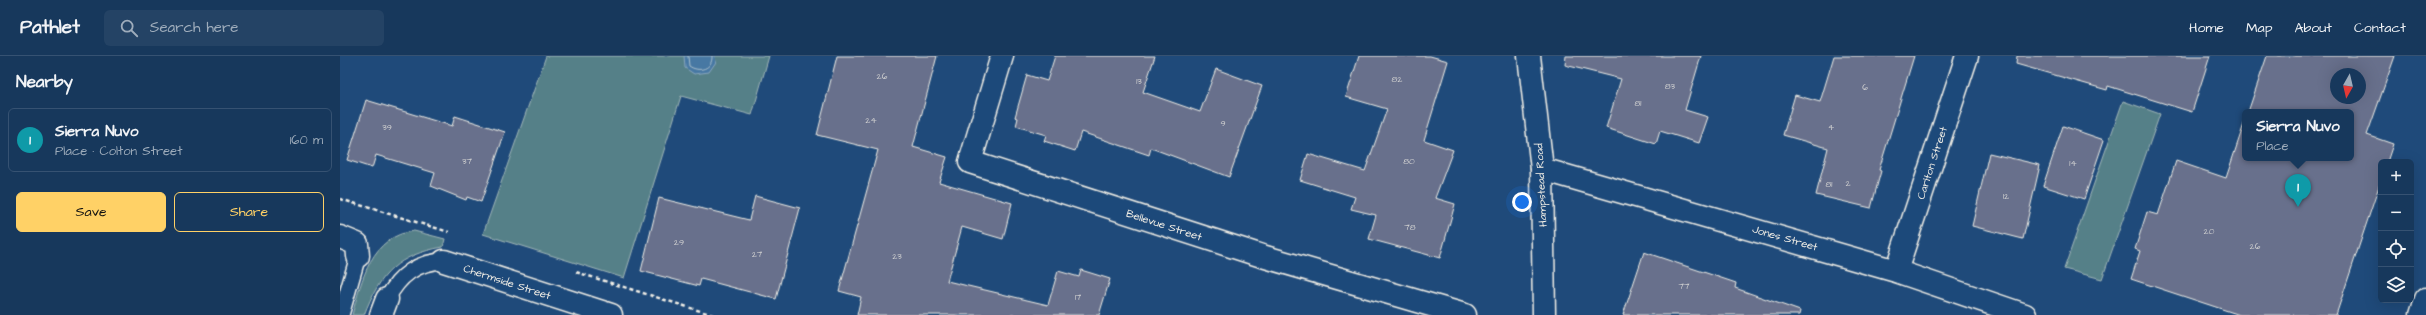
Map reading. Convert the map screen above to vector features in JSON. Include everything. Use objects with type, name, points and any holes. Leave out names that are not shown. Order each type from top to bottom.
[{"type":"street","name":"Bellevue Street","points":[[1002,56],[970,162],[1262,256],[1466,315]]},
{"type":"street","name":"Hampstead Road","points":[[1529,56],[1542,169],[1544,315]]},
{"type":"street","name":"Carlton Street","points":[[1896,270],[1967,56]]},
{"type":"street","name":"Jones Street","points":[[1542,169],[1896,270],[2025,315]]},
{"type":"street","points":[[340,237],[357,244],[358,256]]},
{"type":"street","name":"Chermside Street","points":[[444,261],[611,315]]},
{"type":"street","points":[[2421,315],[2426,298]]},
{"type":"lane","points":[[342,315],[358,256]]},
{"type":"lane","name":"Chermside Street","points":[[384,307],[404,274],[422,265],[444,261]]},
{"type":"green space","points":[[546,56],[769,56],[752,115],[681,96],[624,278],[483,234]]},
{"type":"green space","points":[[2123,101],[2160,114],[2102,279],[2064,269]]},
{"type":"green space","points":[[414,231],[445,239],[443,247],[427,250],[402,261],[384,277],[370,300],[364,315],[352,315],[365,274],[378,250],[388,241],[399,235]]},
{"type":"water","points":[[684,56],[715,56],[716,62],[709,72],[694,74],[685,68]]},
{"type":"building","points":[[837,56],[937,56],[913,147],[947,157],[939,182],[1012,203],[1003,239],[962,227],[947,281],[1048,305],[1058,271],[1079,277],[1081,270],[1110,279],[1099,315],[857,315],[861,297],[839,291],[878,150],[817,135]]},
{"type":"building","points":[[1055,56],[1155,56],[1143,92],[1200,112],[1216,69],[1262,86],[1229,177],[1151,148],[1149,155],[1081,132],[1075,151],[1044,141],[1046,135],[1016,126],[1018,118],[1015,117],[1027,75],[1047,81]]},
{"type":"building","points":[[1359,56],[1430,56],[1448,61],[1424,140],[1453,150],[1435,198],[1455,204],[1440,258],[1369,239],[1376,215],[1351,209],[1355,197],[1300,180],[1308,154],[1365,171],[1387,109],[1346,97]]},
{"type":"building","points":[[1566,56],[1701,56],[1685,110],[1708,117],[1699,143],[1660,131],[1656,144],[1606,128],[1621,79],[1565,65]]},
{"type":"building","points":[[1834,56],[1914,56],[1879,170],[1881,171],[1871,208],[1816,195],[1828,148],[1783,135],[1795,95],[1820,102]]},
{"type":"building","points":[[2017,56],[2210,56],[2192,112],[2108,86],[2107,90],[2016,64]]},
{"type":"building","points":[[2267,56],[2395,56],[2367,135],[2393,144],[2388,159],[2378,159],[2378,189],[2336,315],[2240,315],[2131,279],[2140,251],[2135,249],[2147,212],[2158,215],[2176,161],[2226,178],[2242,130],[2242,161],[2354,161],[2354,109],[2249,109]]},
{"type":"building","points":[[366,100],[452,126],[455,116],[505,132],[481,202],[467,197],[466,200],[431,186],[435,173],[376,155],[372,168],[347,160]]},
{"type":"building","points":[[2063,126],[2104,140],[2084,199],[2043,186]]},
{"type":"building","points":[[1989,153],[2040,165],[2023,239],[1972,226]]},
{"type":"building","points":[[755,196],[800,208],[776,299],[701,279],[699,286],[641,271],[659,198],[749,220]]},
{"type":"building","points":[[1644,252],[1736,283],[1735,288],[1800,311],[1799,315],[1623,315]]},
{"type":"place","name":"Sierra Nuvo","points":[[2298,207]]}]
